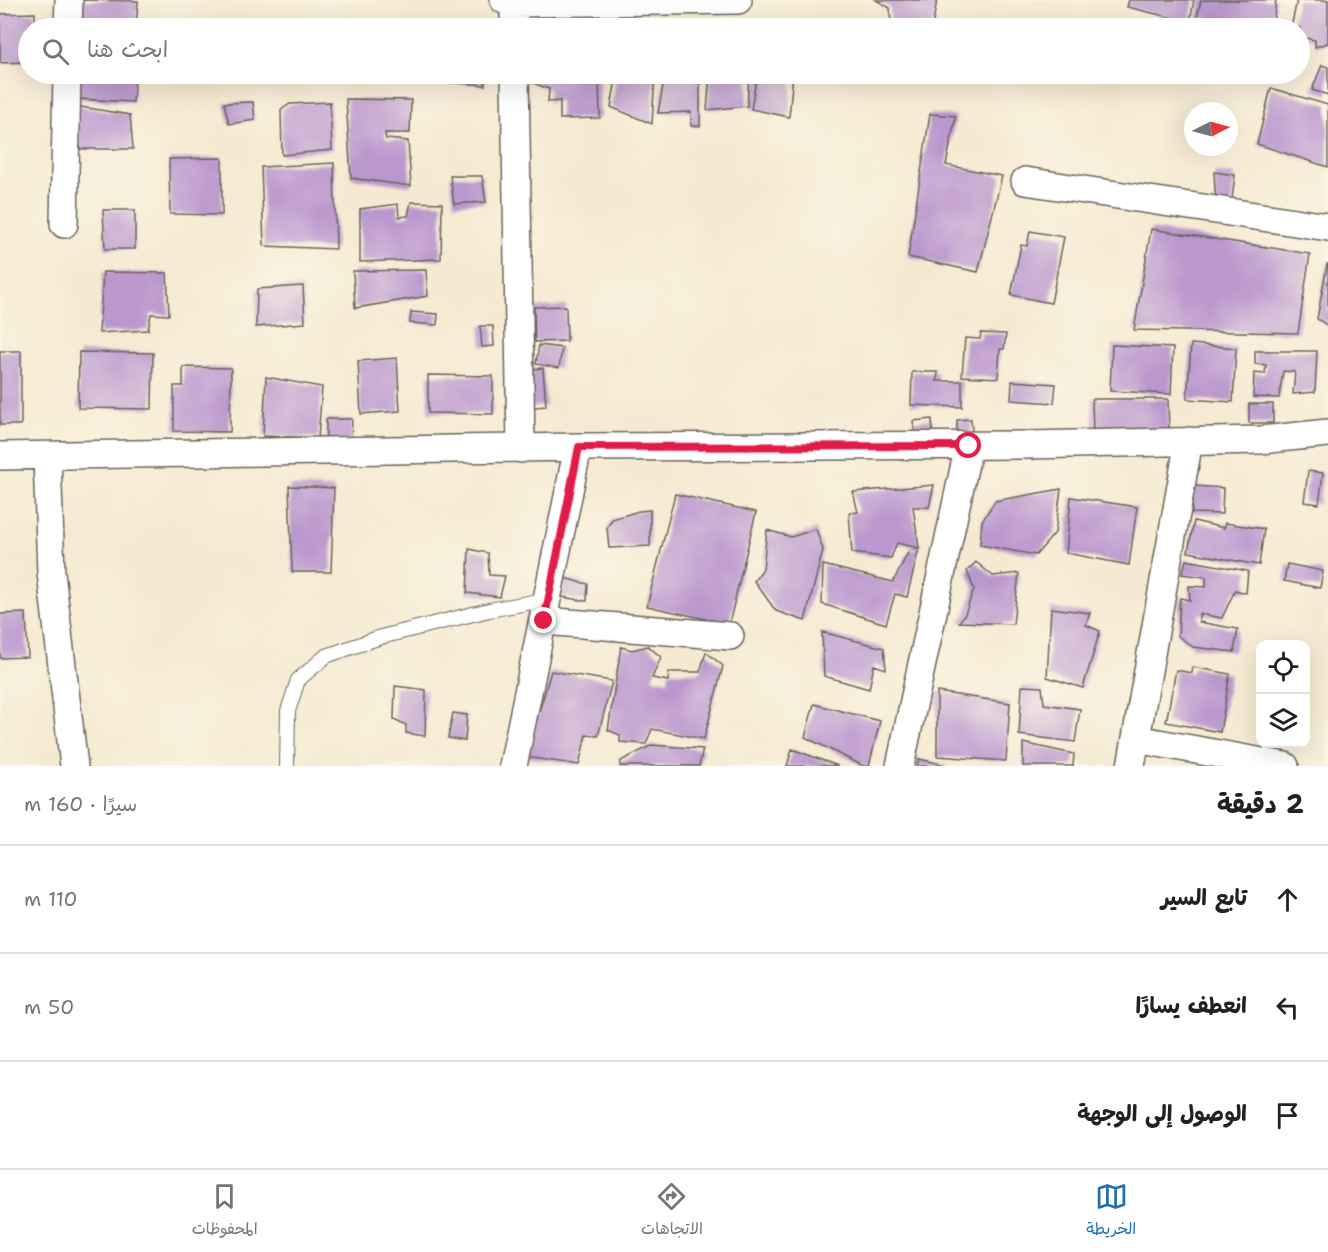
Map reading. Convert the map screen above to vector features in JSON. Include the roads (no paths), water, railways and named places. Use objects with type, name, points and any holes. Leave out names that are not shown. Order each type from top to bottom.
[{"type":"street","points":[[68,18],[69,0]]},
{"type":"street","points":[[512,8],[738,0]]},
{"type":"street","points":[[64,224],[67,84]]},
{"type":"street","points":[[515,84],[521,448]]},
{"type":"street","points":[[1025,181],[1328,226]]},
{"type":"street","points":[[0,456],[579,447],[969,446],[1261,440],[1328,433]]},
{"type":"street","points":[[1131,766],[1189,441]]},
{"type":"street","points":[[900,766],[969,446]]},
{"type":"street","points":[[513,766],[579,447]]},
{"type":"street","points":[[47,456],[51,573],[74,766]]},
{"type":"street","points":[[546,610],[730,636]]},
{"type":"street","points":[[1136,739],[1285,766]]},
{"type":"lane","points":[[287,766],[288,711],[298,680],[326,656],[392,634],[489,610],[546,610]]}]
